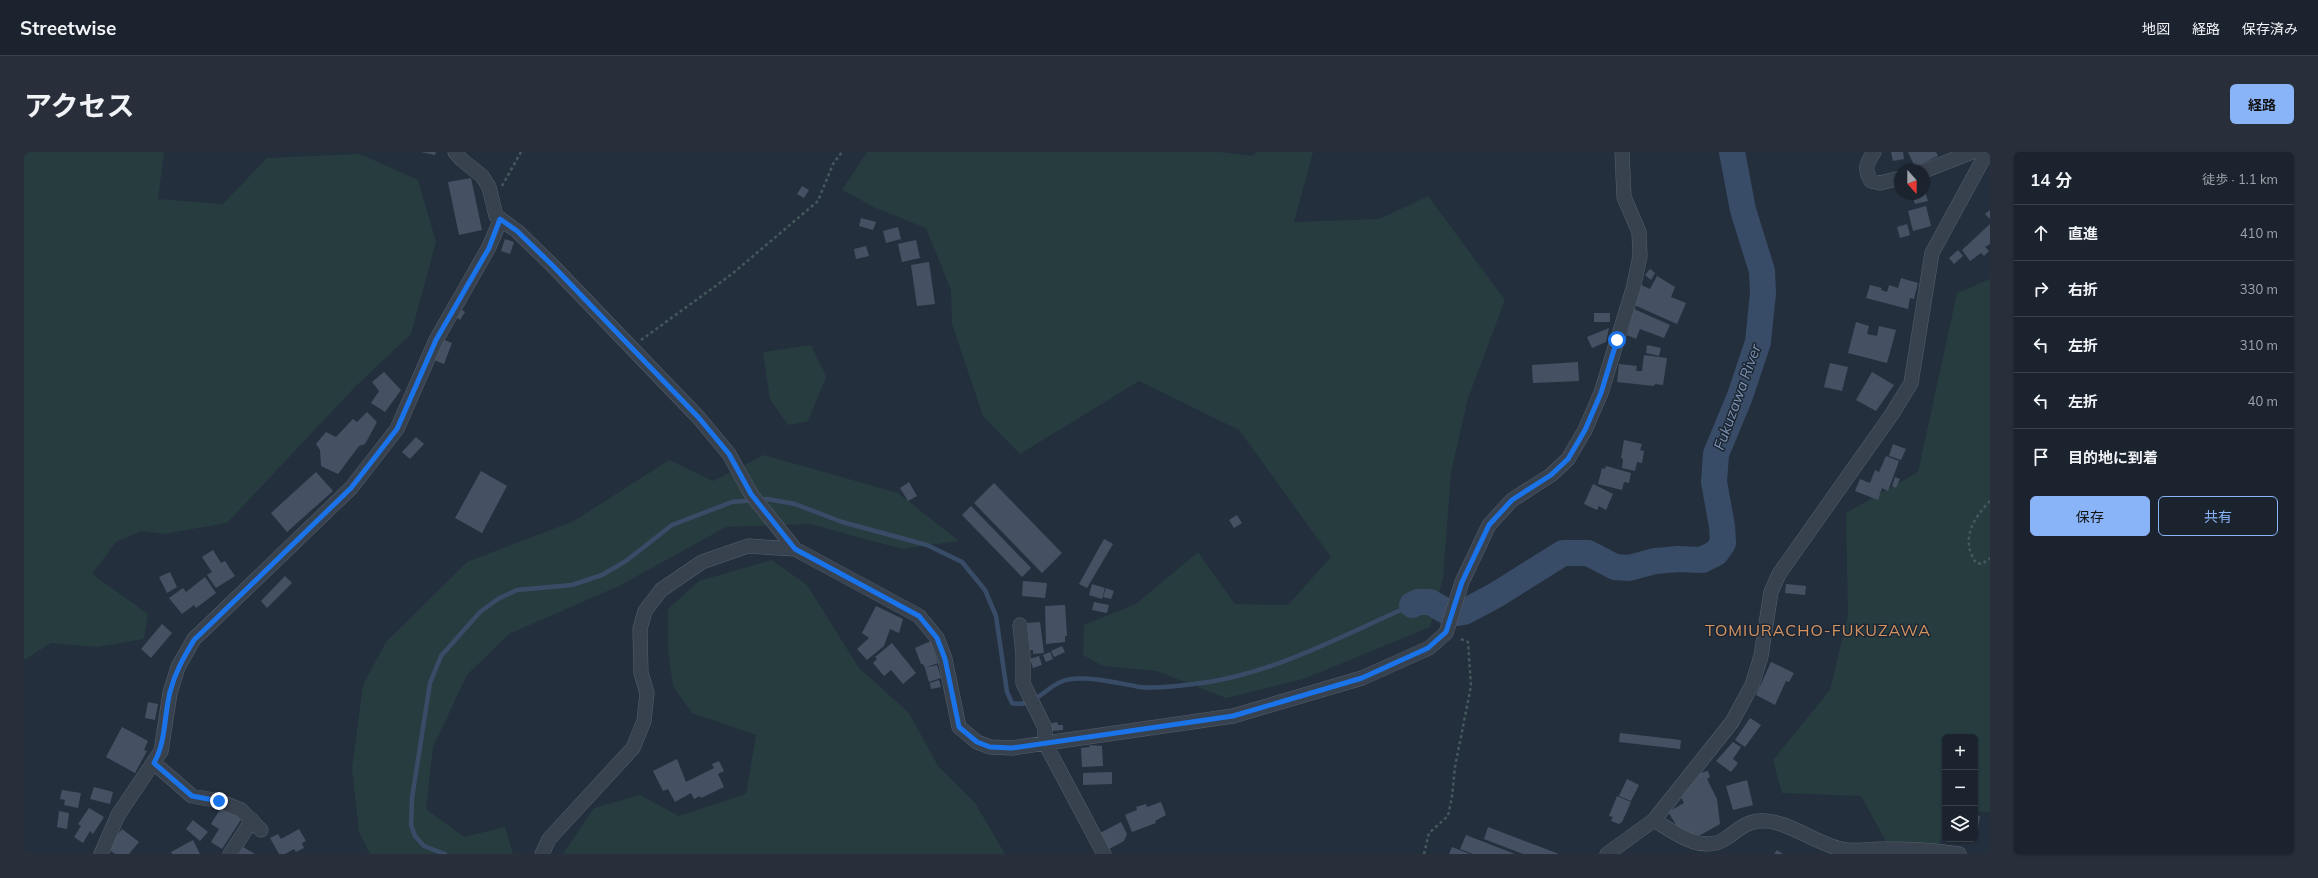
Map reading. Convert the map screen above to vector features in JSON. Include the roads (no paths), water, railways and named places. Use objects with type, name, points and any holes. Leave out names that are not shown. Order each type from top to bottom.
[{"type":"street","points":[[456,152],[462,160],[482,176],[489,187],[496,216],[517,231],[552,265],[699,418],[729,454],[751,494],[795,549],[919,616],[937,638],[945,659],[959,727],[977,742],[990,747],[1012,748],[1233,716],[1362,678],[1428,648],[1446,632],[1462,582],[1489,525],[1512,500],[1551,475],[1568,459],[1585,430],[1601,393],[1633,289],[1640,256],[1639,232],[1624,197],[1622,152]]},
{"type":"street","points":[[1874,152],[1866,165],[1866,172],[1871,182],[1880,183],[1894,180]]},
{"type":"street","points":[[1930,169],[1972,152]]},
{"type":"street","points":[[1606,854],[1654,820],[1732,722],[1752,685],[1761,656],[1771,592],[1779,574],[1892,414],[1911,383],[1932,253],[1987,152]]},
{"type":"street","points":[[100,854],[118,815],[161,751],[170,693],[178,667],[194,640],[351,488],[397,429],[436,340],[489,248],[500,219]]},
{"type":"street","points":[[542,854],[549,839],[633,748],[644,721],[647,693],[642,673],[640,629],[645,611],[661,590],[702,562],[748,546],[795,549]]},
{"type":"street","points":[[1020,625],[1023,683],[1045,728],[1045,743],[1104,854]]},
{"type":"street","points":[[154,763],[192,796],[219,801],[241,810],[256,825],[230,854]]},
{"type":"street","points":[[1654,820],[1682,838],[1700,844],[1713,845],[1725,840],[1746,825],[1760,820],[1796,830],[1824,845],[1844,850],[1930,848],[1959,854]]},
{"type":"waterway","name":"Fukuzawa River","points":[[1412,605],[1418,602],[1430,602],[1451,614],[1464,612],[1496,595],[1563,553],[1588,553],[1615,567],[1629,568],[1655,561],[1678,559],[1702,560],[1716,553],[1723,543],[1722,526],[1714,482],[1716,454],[1740,396],[1758,342],[1763,293],[1762,271],[1743,210],[1732,152]]},
{"type":"waterway","points":[[445,854],[424,846],[415,836],[411,825],[412,798],[430,683],[441,656],[480,612],[498,599],[517,590],[572,585],[602,575],[626,561],[672,525],[732,502],[767,499],[795,504],[842,522],[927,545],[962,562],[985,590],[996,616],[1007,692],[1012,703],[1021,704],[1028,702],[1035,699],[1056,684],[1071,679],[1097,680],[1153,688],[1181,686],[1223,679],[1251,672],[1306,653],[1412,605]]},
{"type":"district","name":"TOMIURACHO-FUKUZAWA","points":[[1818,630]]}]
